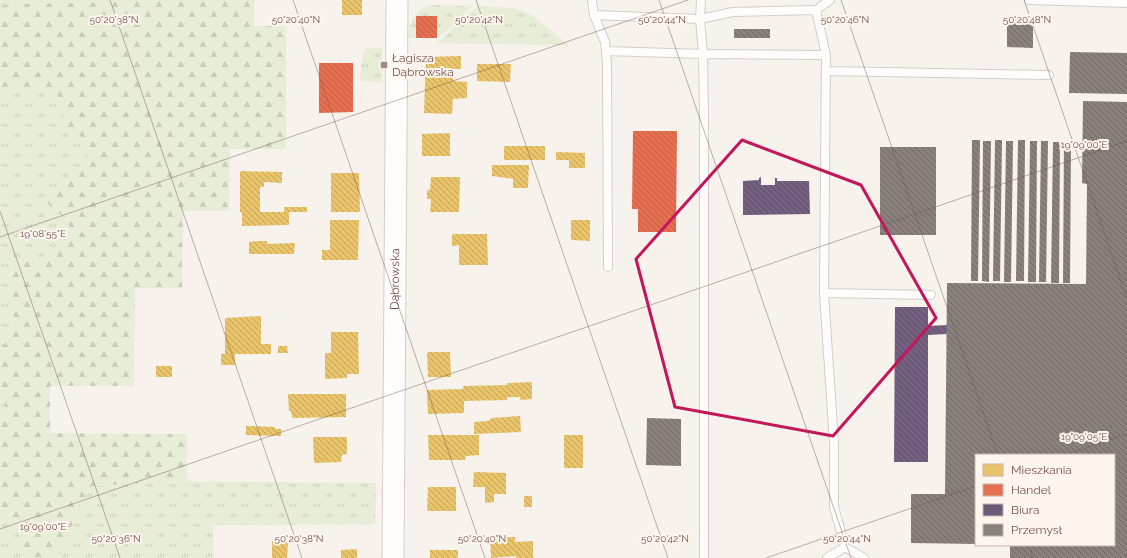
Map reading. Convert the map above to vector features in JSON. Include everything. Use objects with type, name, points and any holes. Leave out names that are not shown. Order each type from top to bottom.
[{"type":"street","name":"Dąbrowska","points":[[393,558],[397,0]]},
{"type":"lane","points":[[589,0],[592,0],[594,15],[605,42],[606,51],[608,267]]},
{"type":"lane","points":[[701,0],[700,19],[703,54],[704,558]]},
{"type":"lane","points":[[594,15],[700,19],[733,12],[816,10],[830,0]]},
{"type":"lane","points":[[1029,0],[1127,3]]},
{"type":"lane","points":[[816,10],[826,54],[824,293],[834,443],[834,507],[845,547],[864,558]]},
{"type":"lane","points":[[606,51],[703,54],[826,54]]},
{"type":"lane","points":[[826,71],[1049,75]]},
{"type":"lane","points":[[824,293],[931,295]]},
{"type":"lane","points":[[827,558],[845,547]]},
{"type":"highlighted area","points":[[742,140],[861,185],[936,318],[833,436],[675,407],[636,259]]},
{"type":"green space","points":[[0,0],[122,0],[115,2],[16,4],[0,6]]},
{"type":"green space","points":[[122,0],[254,0],[254,26],[286,26],[286,149],[230,149],[229,211],[183,211],[182,288],[135,288],[134,386],[50,386],[50,433],[187,434],[187,481],[91,486],[77,509],[64,550],[53,558],[26,558],[10,513],[0,506],[0,422],[5,410],[5,395],[0,391],[0,349],[7,341],[11,333],[14,315],[9,277],[17,265],[55,253],[70,230],[67,217],[54,212],[46,200],[85,162],[90,149],[84,137],[71,135],[63,125],[59,97],[49,88],[8,92],[0,86],[0,6],[16,4],[115,2]]},
{"type":"green space","points":[[430,5],[472,6],[442,35],[437,35],[437,16],[416,16],[416,38],[408,38],[410,27],[414,18],[420,10]]},
{"type":"green space","points":[[478,6],[515,8],[532,15],[569,45],[437,43]]},
{"type":"green space","points":[[382,48],[382,82],[360,81],[362,59],[365,49]]},
{"type":"green space","points":[[0,86],[8,92],[49,88],[59,97],[63,125],[71,135],[84,137],[90,149],[85,162],[46,200],[54,212],[67,217],[70,230],[55,253],[17,265],[9,277],[14,315],[13,324],[7,341],[0,349]]},
{"type":"green space","points":[[0,391],[5,395],[5,410],[0,422]]},
{"type":"green space","points":[[187,481],[376,483],[375,524],[213,525],[214,558],[53,558],[64,550],[77,509],[91,486]]},
{"type":"green space","points":[[0,506],[10,512],[26,558],[0,558]]},
{"type":"building: Mieszkania","points":[[342,0],[362,0],[362,15],[342,15]]},
{"type":"building: Mieszkania","points":[[461,56],[461,69],[453,69],[453,81],[467,82],[467,98],[453,99],[452,114],[424,113],[426,57]]},
{"type":"building: Mieszkania","points":[[477,64],[511,64],[510,82],[477,81]]},
{"type":"building: Mieszkania","points":[[450,133],[450,156],[422,156],[422,134]]},
{"type":"building: Mieszkania","points":[[504,146],[545,146],[545,160],[504,160]]},
{"type":"building: Mieszkania","points":[[556,152],[585,153],[585,168],[569,168],[569,160],[556,160]]},
{"type":"building: Mieszkania","points":[[492,165],[529,165],[528,188],[513,188],[513,179],[492,176]]},
{"type":"building: Mieszkania","points":[[240,171],[282,172],[282,183],[264,182],[264,187],[260,187],[260,212],[284,212],[284,207],[307,207],[307,212],[289,212],[289,225],[242,226],[242,212],[240,212]]},
{"type":"building: Mieszkania","points":[[331,173],[359,173],[360,212],[331,212]]},
{"type":"building: Mieszkania","points":[[431,177],[460,177],[459,212],[430,212],[431,199],[427,199],[427,190],[430,190]]},
{"type":"building: Mieszkania","points":[[330,220],[359,220],[358,260],[322,260],[322,250],[330,250]]},
{"type":"building: Mieszkania","points":[[571,220],[590,220],[590,241],[571,240]]},
{"type":"building: Mieszkania","points":[[452,234],[487,234],[488,265],[459,265],[459,245],[452,246]]},
{"type":"building: Mieszkania","points":[[267,241],[267,244],[295,243],[294,254],[249,254],[249,242]]},
{"type":"building: Mieszkania","points":[[261,316],[261,344],[271,344],[271,354],[235,354],[235,365],[221,365],[221,354],[225,354],[225,318]]},
{"type":"building: Mieszkania","points":[[331,332],[358,332],[359,374],[347,374],[347,378],[325,379],[325,353],[331,353]]},
{"type":"building: Mieszkania","points":[[278,346],[287,346],[288,353],[278,353]]},
{"type":"building: Mieszkania","points":[[427,352],[450,352],[451,377],[428,377]]},
{"type":"building: Mieszkania","points":[[156,366],[172,366],[172,377],[156,377]]},
{"type":"building: Mieszkania","points":[[532,382],[532,399],[520,400],[520,397],[507,397],[507,400],[464,401],[464,413],[428,414],[427,390],[463,389],[463,386],[507,385],[507,383]]},
{"type":"building: Mieszkania","points":[[288,394],[346,394],[346,417],[292,418],[291,411],[289,411]]},
{"type":"building: Mieszkania","points":[[520,416],[521,432],[474,434],[474,422],[488,421],[492,418]]},
{"type":"building: Mieszkania","points":[[246,426],[275,427],[275,429],[281,429],[281,436],[246,435]]},
{"type":"building: Mieszkania","points":[[428,435],[479,435],[479,455],[466,456],[465,460],[429,460]]},
{"type":"building: Mieszkania","points":[[564,435],[583,435],[583,468],[564,468]]},
{"type":"building: Mieszkania","points":[[313,437],[347,437],[347,454],[342,455],[341,462],[314,463]]},
{"type":"building: Mieszkania","points":[[474,472],[506,473],[506,494],[494,494],[494,502],[485,503],[485,487],[473,487]]},
{"type":"building: Mieszkania","points":[[428,487],[456,487],[456,511],[427,511]]},
{"type":"building: Mieszkania","points":[[524,496],[532,496],[532,507],[524,507]]},
{"type":"building: Mieszkania","points":[[490,537],[515,537],[515,542],[533,541],[533,558],[516,558],[516,556],[491,558]]},
{"type":"building: Mieszkania","points":[[272,541],[288,542],[287,558],[272,558]]},
{"type":"building: Mieszkania","points":[[357,549],[357,558],[341,558],[341,550]]},
{"type":"building: Mieszkania","points":[[430,550],[458,550],[458,558],[430,558]]},
{"type":"building: Handel","points":[[416,16],[437,16],[437,38],[416,38]]},
{"type":"building: Handel","points":[[319,63],[353,63],[353,112],[319,113]]},
{"type":"building: Handel","points":[[633,131],[677,131],[676,232],[638,232],[638,209],[632,209]]},
{"type":"building: Biura","points":[[761,177],[761,185],[775,185],[775,178],[777,178],[777,181],[809,181],[810,214],[743,215],[743,181],[759,180]]},
{"type":"building: Biura","points":[[895,307],[928,307],[928,326],[947,325],[947,334],[928,335],[928,462],[894,462]]},
{"type":"building: Przemysł","points":[[1007,21],[1033,21],[1033,48],[1007,47]]},
{"type":"building: Przemysł","points":[[734,29],[770,29],[770,38],[734,38]]},
{"type":"building: Przemysł","points":[[1070,52],[1127,53],[1127,94],[1069,93]]},
{"type":"building: Przemysł","points":[[1083,101],[1127,102],[1127,558],[1010,558],[1010,546],[1115,546],[1115,454],[975,454],[975,544],[911,543],[911,494],[945,494],[947,283],[1086,284],[1087,184],[1082,183]]},
{"type":"building: Przemysł","points":[[972,140],[980,140],[978,281],[971,281]]},
{"type":"building: Przemysł","points":[[995,140],[1002,140],[1000,281],[993,281]]},
{"type":"building: Przemysł","points":[[1018,140],[1025,140],[1024,281],[1016,281]]},
{"type":"building: Przemysł","points":[[983,141],[991,141],[989,282],[982,281]]},
{"type":"building: Przemysł","points":[[1006,141],[1013,141],[1011,282],[1004,282]]},
{"type":"building: Przemysł","points":[[1030,141],[1037,141],[1036,282],[1028,282]]},
{"type":"building: Przemysł","points":[[1041,141],[1048,141],[1046,282],[1039,282]]},
{"type":"building: Przemysł","points":[[1053,142],[1060,142],[1059,283],[1051,283]]},
{"type":"building: Przemysł","points":[[1064,142],[1071,142],[1070,283],[1063,283]]},
{"type":"building: Przemysł","points":[[880,147],[936,147],[936,235],[880,235]]},
{"type":"building: Przemysł","points":[[647,418],[681,419],[681,466],[646,465]]},
{"type":"place","name":"Łagisza Dąbrowska","points":[[384,65]]}]
